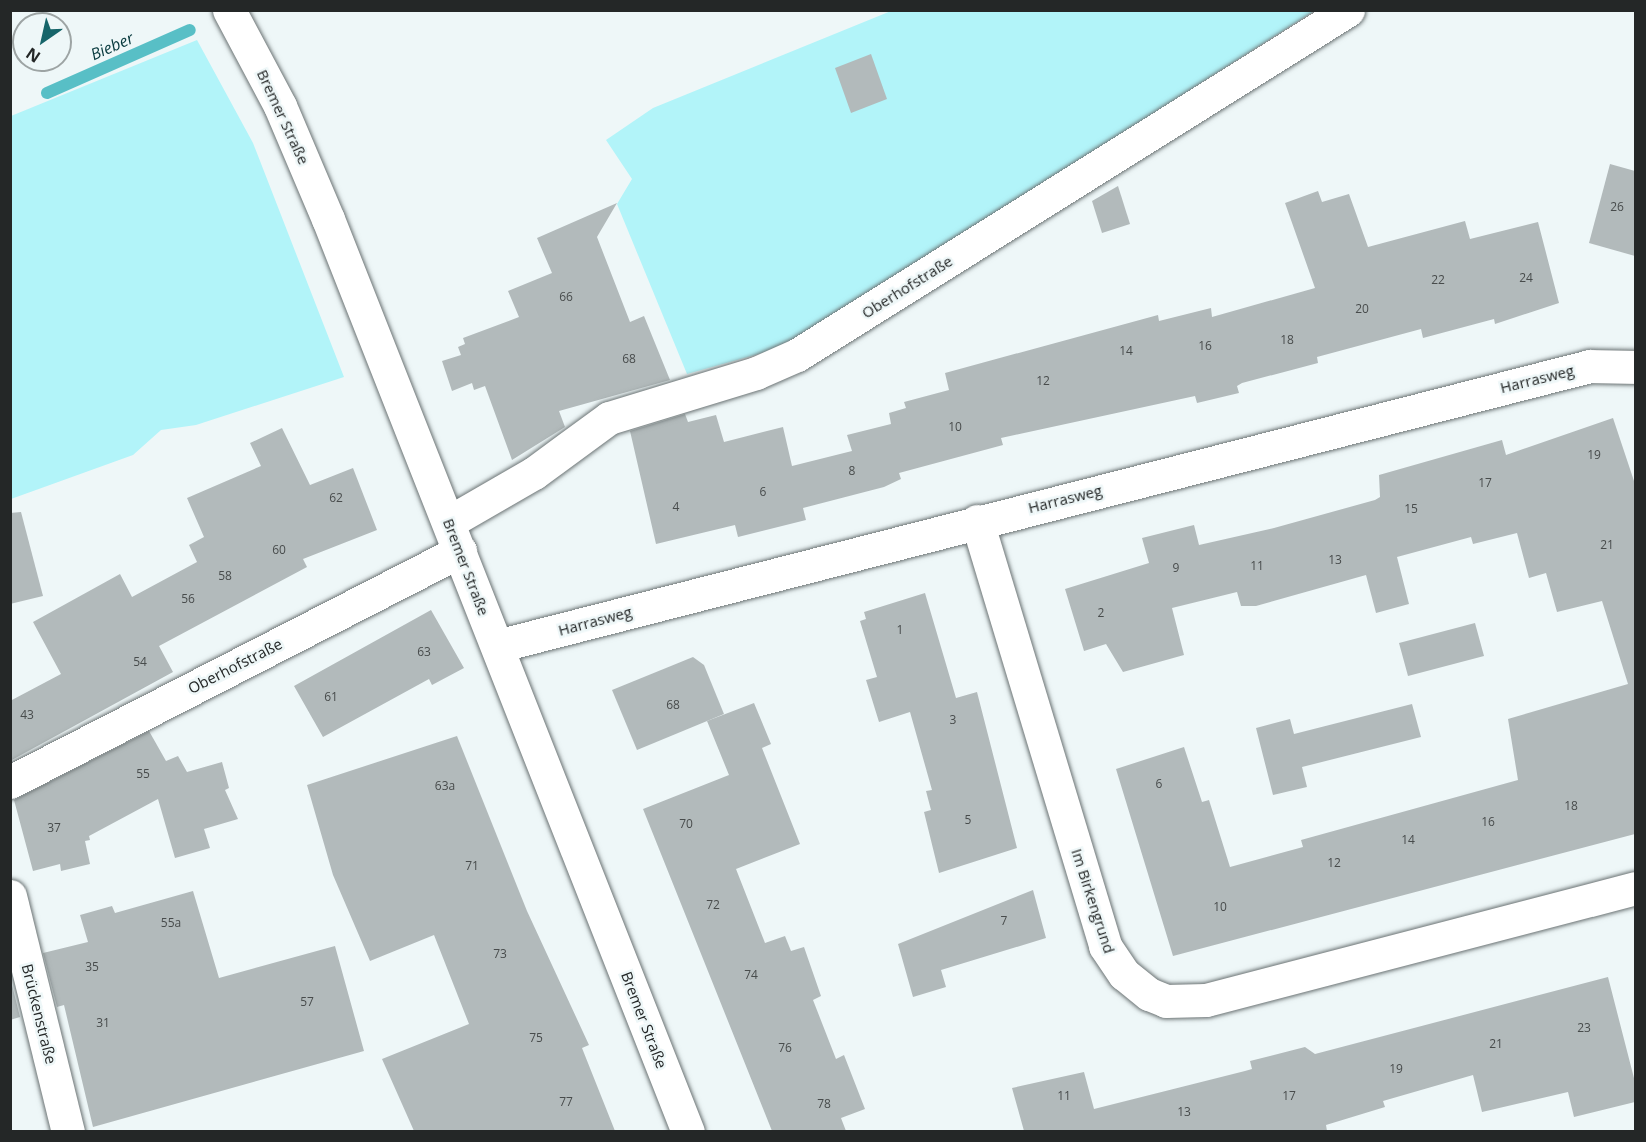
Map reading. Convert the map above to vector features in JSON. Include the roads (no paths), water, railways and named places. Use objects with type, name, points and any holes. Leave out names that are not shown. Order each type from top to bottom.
[{"type":"street","name":"Bremer Straße","points":[[229,10],[304,160],[688,1131]]},
{"type":"street","name":"Oberhofstraße","points":[[10,782],[454,536],[609,418],[756,373],[797,355],[1348,10]]},
{"type":"street","name":"Harrasweg","points":[[497,646],[977,521],[1590,366],[1635,367]]},
{"type":"street","name":"Im Birkengrund","points":[[977,521],[1105,946],[1124,974],[1149,994],[1166,1001],[1206,1000],[1635,888]]},
{"type":"street","name":"Brückenstraße","points":[[10,896],[68,1131]]},
{"type":"waterway","name":"Bieber","points":[[47,93],[190,30]]}]
